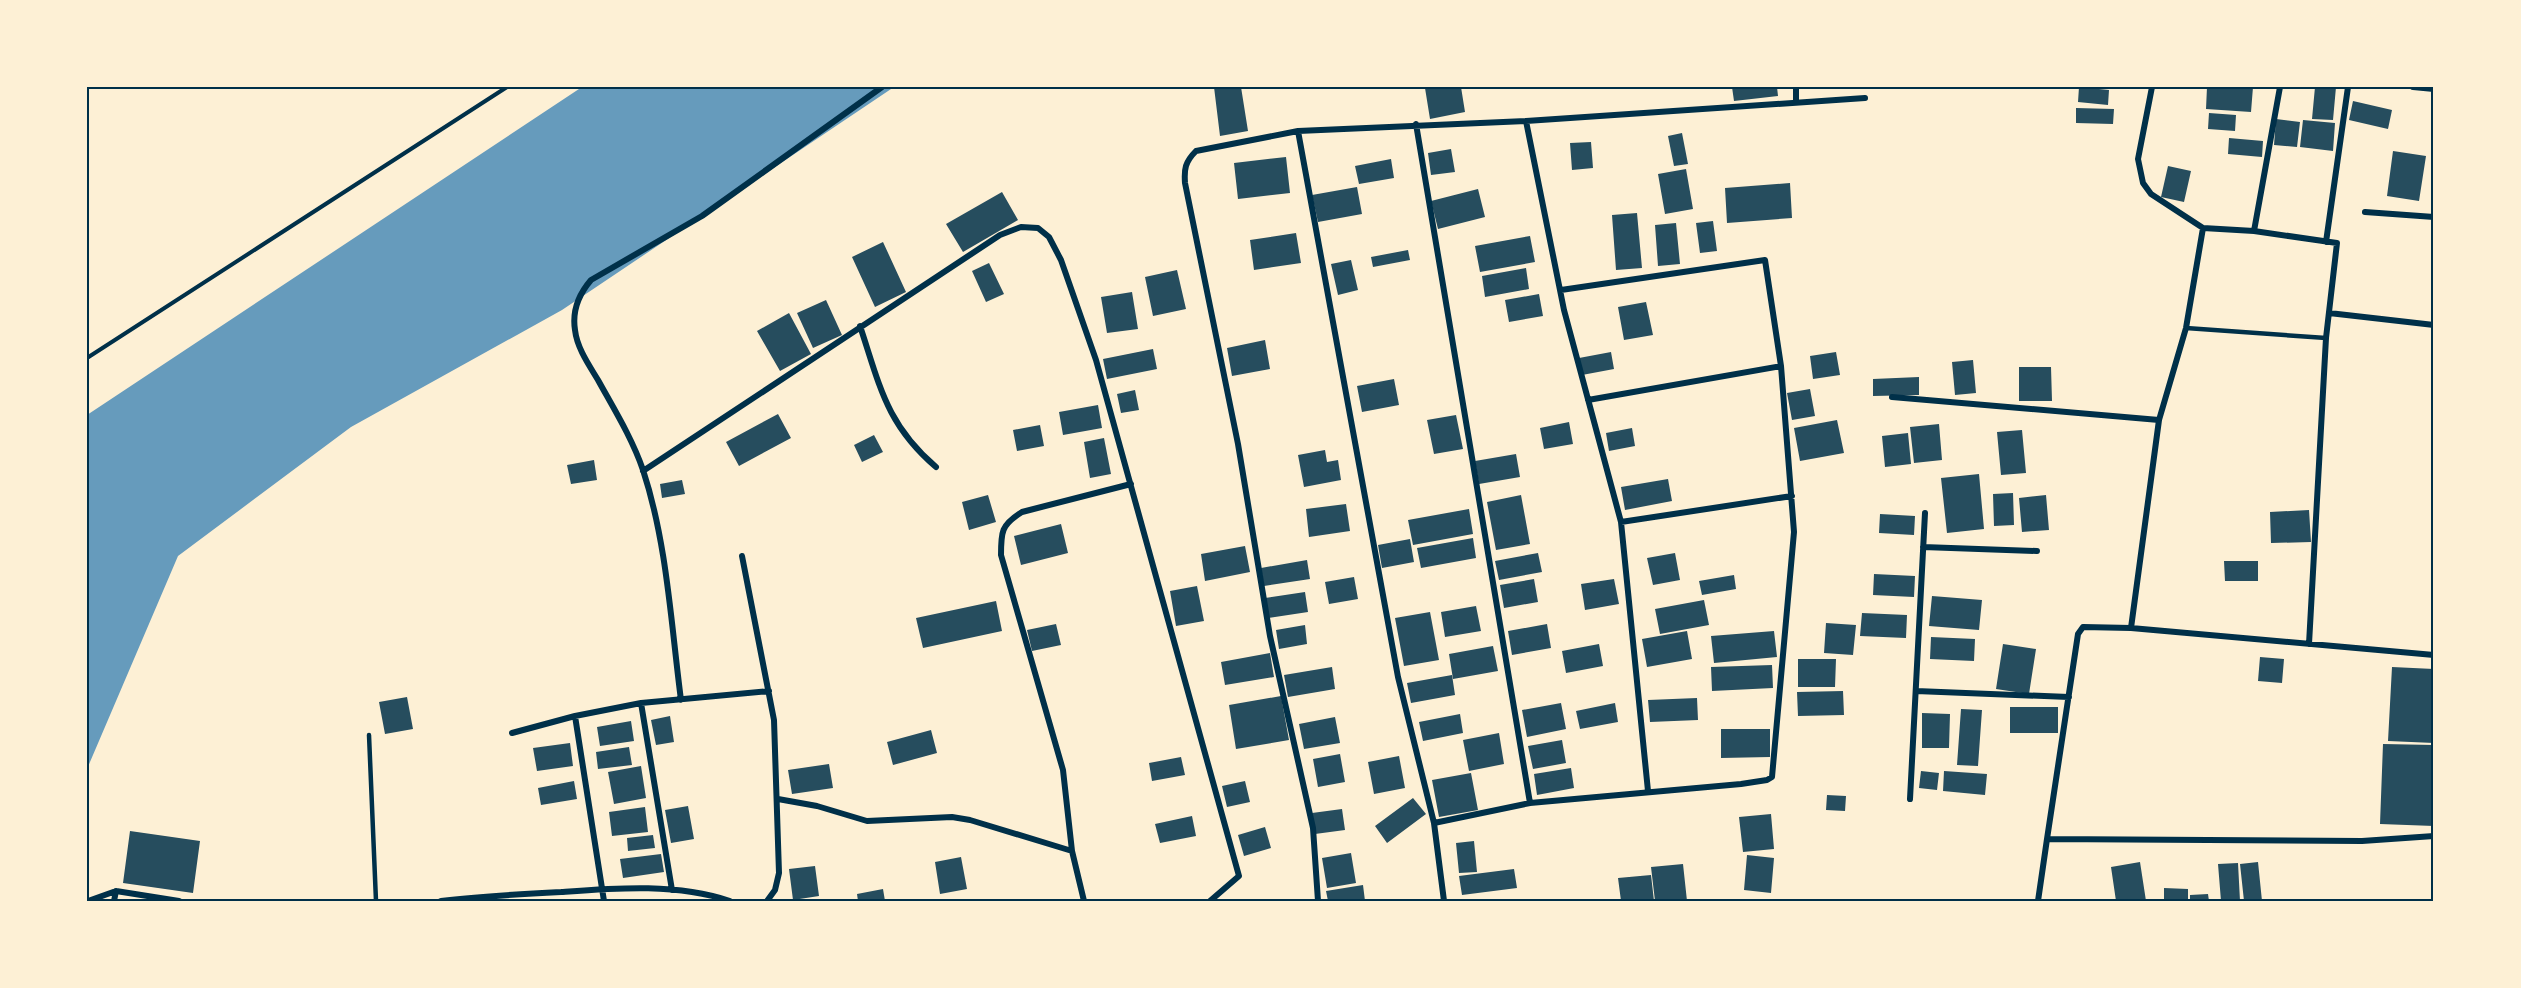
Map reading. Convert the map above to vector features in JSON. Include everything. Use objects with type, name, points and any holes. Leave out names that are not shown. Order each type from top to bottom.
[{"type":"street","points":[[681,700],[661,552],[643,471],[628,434],[582,351],[575,332],[574,318],[582,291],[591,280],[702,216],[882,87]]},
{"type":"street","points":[[1796,87],[1796,101]]},
{"type":"street","points":[[2152,87],[2138,159],[2143,183],[2167,206],[2203,228],[2254,231],[2337,243],[2326,338],[2309,644]]},
{"type":"street","points":[[2254,231],[2280,87]]},
{"type":"street","points":[[2326,242],[2348,87]]},
{"type":"street","points":[[2413,87],[2434,89]]},
{"type":"street","points":[[1318,901],[1313,828],[1270,636],[1238,444],[1185,183],[1184,168],[1188,159],[1196,151],[1298,131],[1416,124],[1526,121],[1865,98]]},
{"type":"street","points":[[1526,121],[1561,290],[1621,522],[1648,791]]},
{"type":"street","points":[[1416,124],[1530,803]]},
{"type":"street","points":[[1298,131],[1398,677],[1434,822],[1444,901]]},
{"type":"street","points":[[2366,212],[2434,217]]},
{"type":"street","points":[[643,471],[1000,235],[1021,227],[1038,228],[1049,237],[1061,260],[1096,360],[1239,876],[1210,901]]},
{"type":"street","points":[[2131,628],[2159,420],[2186,328],[2203,228]]},
{"type":"street","points":[[1434,822],[1530,803],[1741,784],[1767,780],[1772,777],[1794,532],[1781,366],[1765,260],[1561,290]]},
{"type":"street","points":[[2329,313],[2434,325]]},
{"type":"street","points":[[860,326],[891,417],[912,447],[936,467]]},
{"type":"street","points":[[1588,400],[1781,366]]},
{"type":"street","points":[[1892,397],[2159,420]]},
{"type":"street","points":[[1084,901],[1072,851],[1063,770],[1001,555],[1001,534],[1008,520],[1022,512],[1131,484]]},
{"type":"street","points":[[1621,522],[1792,496]]},
{"type":"street","points":[[1910,799],[1925,513]]},
{"type":"street","points":[[1923,548],[2037,551]]},
{"type":"street","points":[[742,556],[774,720],[779,873],[776,890],[767,901]]},
{"type":"street","points":[[2038,901],[2081,628],[2131,628],[2434,655]]},
{"type":"street","points":[[512,733],[575,716],[641,703],[769,691]]},
{"type":"street","points":[[1916,691],[2069,697]]},
{"type":"street","points":[[641,703],[672,890]]},
{"type":"street","points":[[575,716],[604,901]]},
{"type":"street","points":[[778,799],[867,820],[961,819],[1072,851]]},
{"type":"street","points":[[2048,839],[2362,841],[2434,836]]},
{"type":"street","points":[[441,901],[603,889],[672,890],[710,894],[730,901]]},
{"type":"street","points":[[114,901],[116,891]]},
{"type":"street","points":[[88,901],[116,891],[179,901]]},
{"type":"street","points":[[533,893],[534,901]]},
{"type":"lane","points":[[2186,328],[2326,338]]},
{"type":"lane","points":[[369,735],[376,901]]},
{"type":"path","points":[[87,358],[507,87]]},
{"type":"water","points":[[582,87],[894,87],[562,310],[351,427],[178,556],[87,769],[87,415]]},
{"type":"building","points":[[1214,87],[1241,87],[1248,131],[1220,136]]},
{"type":"building","points":[[1461,87],[1465,112],[1430,119],[1425,88]]},
{"type":"building","points":[[1732,87],[1777,87],[1778,96],[1734,101]]},
{"type":"building","points":[[2079,87],[2109,90],[2108,105],[2078,102]]},
{"type":"building","points":[[2207,87],[2253,87],[2251,112],[2206,109]]},
{"type":"building","points":[[2315,87],[2336,87],[2333,120],[2312,119]]},
{"type":"building","points":[[2353,101],[2392,110],[2388,129],[2349,120]]},
{"type":"building","points":[[2076,108],[2114,109],[2113,124],[2076,123]]},
{"type":"building","points":[[2209,113],[2236,115],[2235,131],[2208,129]]},
{"type":"building","points":[[2276,119],[2300,122],[2297,147],[2274,145]]},
{"type":"building","points":[[2303,120],[2335,123],[2333,151],[2300,147]]},
{"type":"building","points":[[1682,133],[1688,164],[1674,166],[1668,136]]},
{"type":"building","points":[[2229,138],[2263,141],[2262,157],[2228,154]]},
{"type":"building","points":[[1591,142],[1593,168],[1572,170],[1570,143]]},
{"type":"building","points":[[1451,149],[1455,172],[1431,175],[1428,153]]},
{"type":"building","points":[[2393,151],[2426,156],[2419,201],[2387,196]]},
{"type":"building","points":[[1286,157],[1290,193],[1238,199],[1234,163]]},
{"type":"building","points":[[1391,159],[1394,178],[1359,184],[1355,166]]},
{"type":"building","points":[[2168,166],[2191,171],[2184,202],[2161,197]]},
{"type":"building","points":[[1686,169],[1693,209],[1665,214],[1658,174]]},
{"type":"building","points":[[1790,183],[1792,218],[1727,223],[1725,188]]},
{"type":"building","points":[[1357,187],[1362,214],[1318,222],[1312,195]]},
{"type":"building","points":[[1478,189],[1485,217],[1438,229],[1431,201]]},
{"type":"building","points":[[1002,192],[1018,220],[963,252],[946,224]]},
{"type":"building","points":[[1637,213],[1642,268],[1616,270],[1612,215]]},
{"type":"building","points":[[1713,221],[1717,251],[1700,253],[1696,223]]},
{"type":"building","points":[[1676,223],[1680,264],[1658,266],[1655,225]]},
{"type":"building","points":[[1296,233],[1301,263],[1254,270],[1250,240]]},
{"type":"building","points":[[1530,236],[1535,262],[1480,272],[1475,246]]},
{"type":"building","points":[[883,242],[906,292],[875,307],[852,257]]},
{"type":"building","points":[[1408,250],[1410,260],[1373,267],[1371,257]]},
{"type":"building","points":[[1351,260],[1358,290],[1338,295],[1331,264]]},
{"type":"building","points":[[989,263],[1004,294],[986,302],[972,271]]},
{"type":"building","points":[[1526,268],[1529,289],[1485,297],[1482,276]]},
{"type":"building","points":[[1177,270],[1186,309],[1153,316],[1145,277]]},
{"type":"building","points":[[1132,292],[1138,329],[1107,333],[1101,297]]},
{"type":"building","points":[[1539,294],[1543,316],[1509,322],[1505,300]]},
{"type":"building","points":[[826,300],[842,335],[813,348],[797,313]]},
{"type":"building","points":[[1646,302],[1653,335],[1624,340],[1618,307]]},
{"type":"building","points":[[789,313],[811,354],[780,371],[757,331]]},
{"type":"building","points":[[1265,340],[1270,369],[1232,376],[1227,348]]},
{"type":"building","points":[[1153,349],[1157,369],[1107,379],[1103,359]]},
{"type":"building","points":[[1611,352],[1614,369],[1582,375],[1579,358]]},
{"type":"building","points":[[1836,352],[1840,375],[1813,379],[1810,356]]},
{"type":"building","points":[[1973,360],[1976,393],[1955,395],[1952,362]]},
{"type":"building","points":[[2019,367],[2051,367],[2052,401],[2019,401]]},
{"type":"building","points":[[1919,377],[1919,395],[1873,396],[1873,379]]},
{"type":"building","points":[[1394,379],[1399,405],[1362,412],[1357,386]]},
{"type":"building","points":[[1810,389],[1815,416],[1792,420],[1787,393]]},
{"type":"building","points":[[1135,390],[1139,410],[1121,413],[1117,394]]},
{"type":"building","points":[[1098,405],[1102,428],[1063,435],[1059,412]]},
{"type":"building","points":[[778,414],[791,438],[739,466],[726,442]]},
{"type":"building","points":[[1456,415],[1463,449],[1434,454],[1427,420]]},
{"type":"building","points":[[1837,420],[1844,453],[1800,461],[1794,428]]},
{"type":"building","points":[[1569,422],[1573,444],[1544,449],[1540,428]]},
{"type":"building","points":[[1939,424],[1942,460],[1914,463],[1910,427]]},
{"type":"building","points":[[1040,425],[1044,446],[1017,451],[1013,430]]},
{"type":"building","points":[[1632,428],[1635,446],[1609,451],[1606,433]]},
{"type":"building","points":[[2022,430],[2026,473],[2001,475],[1997,432]]},
{"type":"building","points":[[1908,433],[1911,464],[1885,467],[1882,436]]},
{"type":"building","points":[[874,435],[883,452],[862,462],[854,445]]},
{"type":"building","points":[[1104,438],[1111,474],[1090,478],[1084,442]]},
{"type":"building","points":[[1325,450],[1327,462],[1338,460],[1341,480],[1304,487],[1298,455]]},
{"type":"building","points":[[1516,454],[1520,477],[1479,484],[1475,461]]},
{"type":"building","points":[[594,460],[597,480],[571,484],[567,465]]},
{"type":"building","points":[[1979,474],[1984,529],[1947,533],[1941,478]]},
{"type":"building","points":[[1668,479],[1672,501],[1625,510],[1621,487]]},
{"type":"building","points":[[682,480],[685,494],[662,498],[660,484]]},
{"type":"building","points":[[2013,493],[2014,525],[1994,526],[1993,494]]},
{"type":"building","points":[[988,495],[996,522],[969,530],[962,502]]},
{"type":"building","points":[[1521,495],[1530,544],[1496,550],[1487,502]]},
{"type":"building","points":[[2046,495],[2049,530],[2022,532],[2019,498]]},
{"type":"building","points":[[1346,504],[1350,531],[1309,537],[1306,509]]},
{"type":"building","points":[[1469,509],[1473,534],[1413,545],[1408,520]]},
{"type":"building","points":[[2309,510],[2311,542],[2271,543],[2270,512]]},
{"type":"building","points":[[1880,514],[1915,516],[1914,535],[1879,533]]},
{"type":"building","points":[[1061,524],[1068,553],[1021,565],[1014,536]]},
{"type":"building","points":[[1473,538],[1476,558],[1421,568],[1417,548]]},
{"type":"building","points":[[1410,539],[1414,562],[1382,568],[1378,545]]},
{"type":"building","points":[[1245,546],[1250,572],[1205,581],[1201,554]]},
{"type":"building","points":[[1538,553],[1542,572],[1499,580],[1495,561]]},
{"type":"building","points":[[1675,553],[1680,580],[1653,585],[1647,558]]},
{"type":"building","points":[[1307,560],[1310,579],[1264,586],[1261,568]]},
{"type":"building","points":[[2224,561],[2258,561],[2258,581],[2225,581]]},
{"type":"building","points":[[1874,574],[1915,576],[1914,597],[1873,595]]},
{"type":"building","points":[[1734,575],[1736,589],[1702,595],[1699,581]]},
{"type":"building","points":[[1354,577],[1358,599],[1329,604],[1325,582]]},
{"type":"building","points":[[1534,579],[1538,602],[1504,608],[1500,585]]},
{"type":"building","points":[[1614,579],[1619,604],[1585,610],[1581,584]]},
{"type":"building","points":[[1197,586],[1204,621],[1176,626],[1170,591]]},
{"type":"building","points":[[1305,592],[1308,612],[1268,618],[1265,598]]},
{"type":"building","points":[[1932,596],[1982,600],[1979,630],[1929,626]]},
{"type":"building","points":[[1704,600],[1709,625],[1660,634],[1655,609]]},
{"type":"building","points":[[996,601],[1002,631],[923,648],[916,618]]},
{"type":"building","points":[[1476,606],[1481,631],[1445,637],[1441,612]]},
{"type":"building","points":[[1430,612],[1439,660],[1404,666],[1395,618]]},
{"type":"building","points":[[1862,613],[1907,615],[1906,638],[1860,636]]},
{"type":"building","points":[[1826,623],[1856,625],[1853,655],[1824,653]]},
{"type":"building","points":[[1056,624],[1061,645],[1032,651],[1027,630]]},
{"type":"building","points":[[1547,624],[1551,648],[1512,655],[1508,631]]},
{"type":"building","points":[[1305,625],[1307,644],[1279,649],[1276,630]]},
{"type":"building","points":[[1687,631],[1692,659],[1647,667],[1642,639]]},
{"type":"building","points":[[1774,631],[1777,657],[1714,663],[1711,636]]},
{"type":"building","points":[[1931,637],[1975,639],[1974,661],[1930,659]]},
{"type":"building","points":[[1599,644],[1603,666],[1566,673],[1562,651]]},
{"type":"building","points":[[2003,644],[2036,649],[2029,694],[1996,689]]},
{"type":"building","points":[[1493,646],[1498,671],[1453,679],[1449,654]]},
{"type":"building","points":[[1270,653],[1274,677],[1225,685],[1221,662]]},
{"type":"building","points":[[2260,657],[2284,659],[2282,683],[2258,681]]},
{"type":"building","points":[[1798,659],[1836,659],[1835,687],[1798,687]]},
{"type":"building","points":[[1772,665],[1773,688],[1712,691],[1711,667]]},
{"type":"building","points":[[1332,667],[1335,689],[1288,697],[1284,675]]},
{"type":"building","points":[[2392,667],[2434,669],[2434,743],[2388,741]]},
{"type":"building","points":[[1452,675],[1455,695],[1411,703],[1407,683]]},
{"type":"building","points":[[1843,691],[1844,715],[1798,716],[1797,692]]},
{"type":"building","points":[[1281,696],[1289,740],[1236,749],[1229,705]]},
{"type":"building","points":[[407,697],[413,729],[385,734],[379,702]]},
{"type":"building","points":[[1697,698],[1698,720],[1650,722],[1648,700]]},
{"type":"building","points":[[1561,703],[1566,729],[1527,737],[1522,710]]},
{"type":"building","points":[[1615,703],[1618,722],[1580,729],[1576,711]]},
{"type":"building","points":[[2010,707],[2058,707],[2058,733],[2010,733]]},
{"type":"building","points":[[1961,709],[1982,710],[1978,766],[1957,765]]},
{"type":"building","points":[[1922,713],[1950,714],[1949,748],[1922,748]]},
{"type":"building","points":[[1460,714],[1463,733],[1423,741],[1419,722]]},
{"type":"building","points":[[670,716],[674,742],[656,745],[651,720]]},
{"type":"building","points":[[1335,717],[1340,743],[1304,749],[1299,724]]},
{"type":"building","points":[[631,721],[634,741],[600,746],[597,727]]},
{"type":"building","points":[[1721,729],[1770,729],[1770,757],[1721,758]]},
{"type":"building","points":[[931,730],[937,753],[893,765],[887,742]]},
{"type":"building","points":[[1499,733],[1504,764],[1469,771],[1463,740]]},
{"type":"building","points":[[1562,740],[1566,763],[1533,769],[1528,746]]},
{"type":"building","points":[[570,743],[573,766],[537,771],[533,748]]},
{"type":"building","points":[[2383,744],[2434,745],[2434,826],[2380,824]]},
{"type":"building","points":[[629,747],[632,765],[598,769],[596,752]]},
{"type":"building","points":[[1340,754],[1345,782],[1318,787],[1313,759]]},
{"type":"building","points":[[1399,756],[1405,788],[1374,794],[1368,762]]},
{"type":"building","points":[[1181,757],[1185,775],[1152,781],[1149,763]]},
{"type":"building","points":[[829,764],[833,788],[792,794],[788,770]]},
{"type":"building","points":[[641,766],[646,798],[614,804],[608,772]]},
{"type":"building","points":[[1571,768],[1574,788],[1537,795],[1534,774]]},
{"type":"building","points":[[1921,771],[1939,773],[1937,790],[1919,788]]},
{"type":"building","points":[[1944,771],[1987,774],[1985,795],[1943,791]]},
{"type":"building","points":[[1471,773],[1478,810],[1439,817],[1432,780]]},
{"type":"building","points":[[574,781],[577,799],[541,805],[538,788]]},
{"type":"building","points":[[1245,781],[1250,802],[1227,807],[1222,786]]},
{"type":"building","points":[[1827,795],[1846,796],[1845,811],[1826,810]]},
{"type":"building","points":[[1413,798],[1426,814],[1387,843],[1375,826]]},
{"type":"building","points":[[688,806],[694,839],[671,843],[665,810]]},
{"type":"building","points":[[645,807],[648,832],[612,836],[609,812]]},
{"type":"building","points":[[1342,809],[1345,830],[1315,834],[1312,813]]},
{"type":"building","points":[[1771,814],[1774,849],[1743,852],[1739,817]]},
{"type":"building","points":[[1192,816],[1196,836],[1160,843],[1155,824]]},
{"type":"building","points":[[1265,827],[1271,848],[1244,856],[1238,835]]},
{"type":"building","points":[[130,831],[200,841],[193,893],[123,883]]},
{"type":"building","points":[[653,835],[655,848],[628,851],[627,838]]},
{"type":"building","points":[[1474,841],[1477,872],[1459,873],[1456,843]]},
{"type":"building","points":[[1351,853],[1356,883],[1327,888],[1322,858]]},
{"type":"building","points":[[661,854],[664,872],[623,878],[620,859]]},
{"type":"building","points":[[1747,855],[1774,858],[1771,893],[1744,890]]},
{"type":"building","points":[[961,857],[967,889],[940,894],[935,862]]},
{"type":"building","points":[[2140,862],[2146,901],[2116,901],[2111,867]]},
{"type":"building","points":[[2258,862],[2262,901],[2244,901],[2240,864]]},
{"type":"building","points":[[2238,863],[2240,901],[2221,901],[2218,864]]},
{"type":"building","points":[[1683,864],[1687,901],[1655,901],[1651,867]]},
{"type":"building","points":[[815,866],[819,896],[793,900],[789,869]]},
{"type":"building","points":[[1514,869],[1517,888],[1462,895],[1459,876]]},
{"type":"building","points":[[1651,875],[1654,901],[1621,901],[1618,878]]},
{"type":"building","points":[[1363,885],[1365,901],[1328,901],[1326,891]]},
{"type":"building","points":[[2164,888],[2188,889],[2188,901],[2164,901]]},
{"type":"building","points":[[883,889],[885,901],[858,901],[857,894]]},
{"type":"building","points":[[2208,894],[2209,901],[2190,901],[2190,895]]}]
